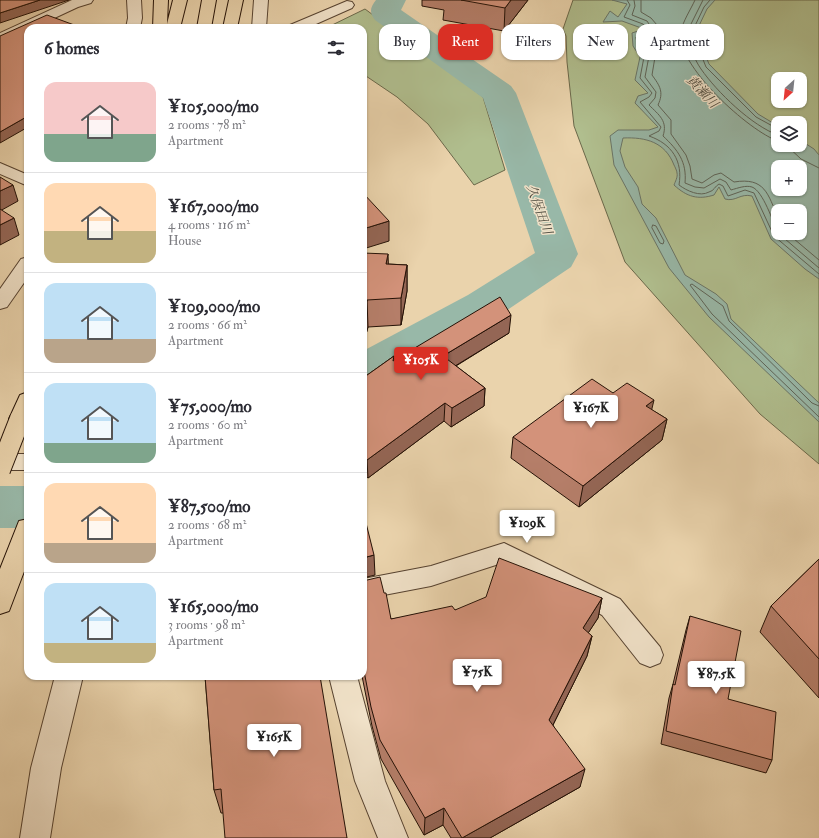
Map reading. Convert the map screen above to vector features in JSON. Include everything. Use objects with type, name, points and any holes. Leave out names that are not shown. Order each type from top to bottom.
[{"type":"highway","points":[[160,24],[161,0]]},
{"type":"highway","points":[[174,24],[180,0]]},
{"type":"highway","points":[[205,24],[209,0]]},
{"type":"highway","points":[[231,24],[236,0]]},
{"type":"highway","points":[[0,470],[24,410]]},
{"type":"highway","points":[[1,600],[24,539]]},
{"type":"street","points":[[29,24],[67,6],[86,0]]},
{"type":"street","points":[[134,0],[134,24]]},
{"type":"street","points":[[259,24],[261,0]]},
{"type":"street","points":[[304,24],[347,5]]},
{"type":"street","points":[[0,38],[24,27]]},
{"type":"street","points":[[0,168],[24,179]]},
{"type":"street","points":[[0,302],[24,269]]},
{"type":"street","points":[[0,462],[24,462]]},
{"type":"street","points":[[367,588],[431,576],[504,553],[611,607],[650,654]]},
{"type":"street","points":[[35,838],[46,768],[68,680]]},
{"type":"street","points":[[344,680],[370,781],[394,838]]},
{"type":"green space","points":[[573,0],[819,0],[819,464],[760,414],[625,262],[574,126],[567,62],[565,24]]},
{"type":"green space","points":[[365,9],[385,24],[379,24],[379,60],[430,60],[430,57],[483,97],[505,170],[474,185],[428,124],[397,97],[367,77],[367,24],[334,24]]},
{"type":"water","points":[[612,0],[715,0],[707,9],[700,24],[636,24],[636,26],[622,21],[603,22],[610,11],[618,17],[627,4]]},
{"type":"water","points":[[636,32],[636,51],[633,46],[632,33]]},
{"type":"water","name":"黄瀬川","points":[[639,60],[707,60],[709,64],[758,114],[771,122],[771,152],[807,152],[807,144],[814,149],[819,155],[819,279],[805,269],[772,240],[807,240],[807,204],[771,204],[771,239],[752,196],[748,195],[729,200],[725,199],[719,187],[714,195],[698,197],[688,195],[674,185],[677,172],[670,157],[654,142],[623,138],[620,151],[625,167],[638,187],[642,204],[656,218],[685,275],[716,294],[727,304],[731,319],[819,403],[819,422],[709,317],[669,268],[614,165],[610,136],[618,130],[649,130],[658,127],[635,103],[638,96],[648,93],[635,80]]},
{"type":"building","points":[[0,0],[40,0],[0,13]]},
{"type":"building","points":[[461,0],[511,0],[505,8]]},
{"type":"building","points":[[47,15],[72,24],[27,24]]},
{"type":"building","points":[[24,25],[24,118],[0,132],[0,36]]},
{"type":"building","points":[[0,177],[13,185],[0,191]]},
{"type":"building","points":[[367,197],[389,221],[367,228]]},
{"type":"building","points":[[0,209],[14,218],[0,225]]},
{"type":"building","points":[[367,253],[388,254],[386,264],[407,265],[401,298],[367,300]]},
{"type":"building","points":[[500,297],[511,315],[443,356],[485,388],[452,408],[445,403],[367,460],[367,375],[394,356],[393,361]]},
{"type":"building","points":[[592,379],[613,393],[627,383],[654,400],[646,406],[667,419],[583,486],[513,437]]},
{"type":"building","points":[[367,527],[374,555],[367,557]]},
{"type":"building","points":[[499,558],[602,598],[583,628],[592,636],[549,720],[585,769],[462,838],[444,808],[425,818],[380,740],[366,680],[367,680],[367,580],[380,577],[384,593],[386,593],[391,619],[452,606],[455,610],[486,597]]},
{"type":"building","points":[[819,559],[819,659],[771,606]]},
{"type":"building","points":[[690,616],[741,631],[728,699],[776,712],[772,760],[666,731],[673,684],[675,685]]},
{"type":"building","points":[[205,680],[321,680],[347,838],[225,838],[221,789],[214,790]]},
{"type":"waterway","name":"久保田川","points":[[367,369],[484,305],[556,258],[557,254],[499,93],[386,13],[386,7],[391,0]]},
{"type":"waterway","name":"久保田川","points":[[0,507],[24,507]]}]
